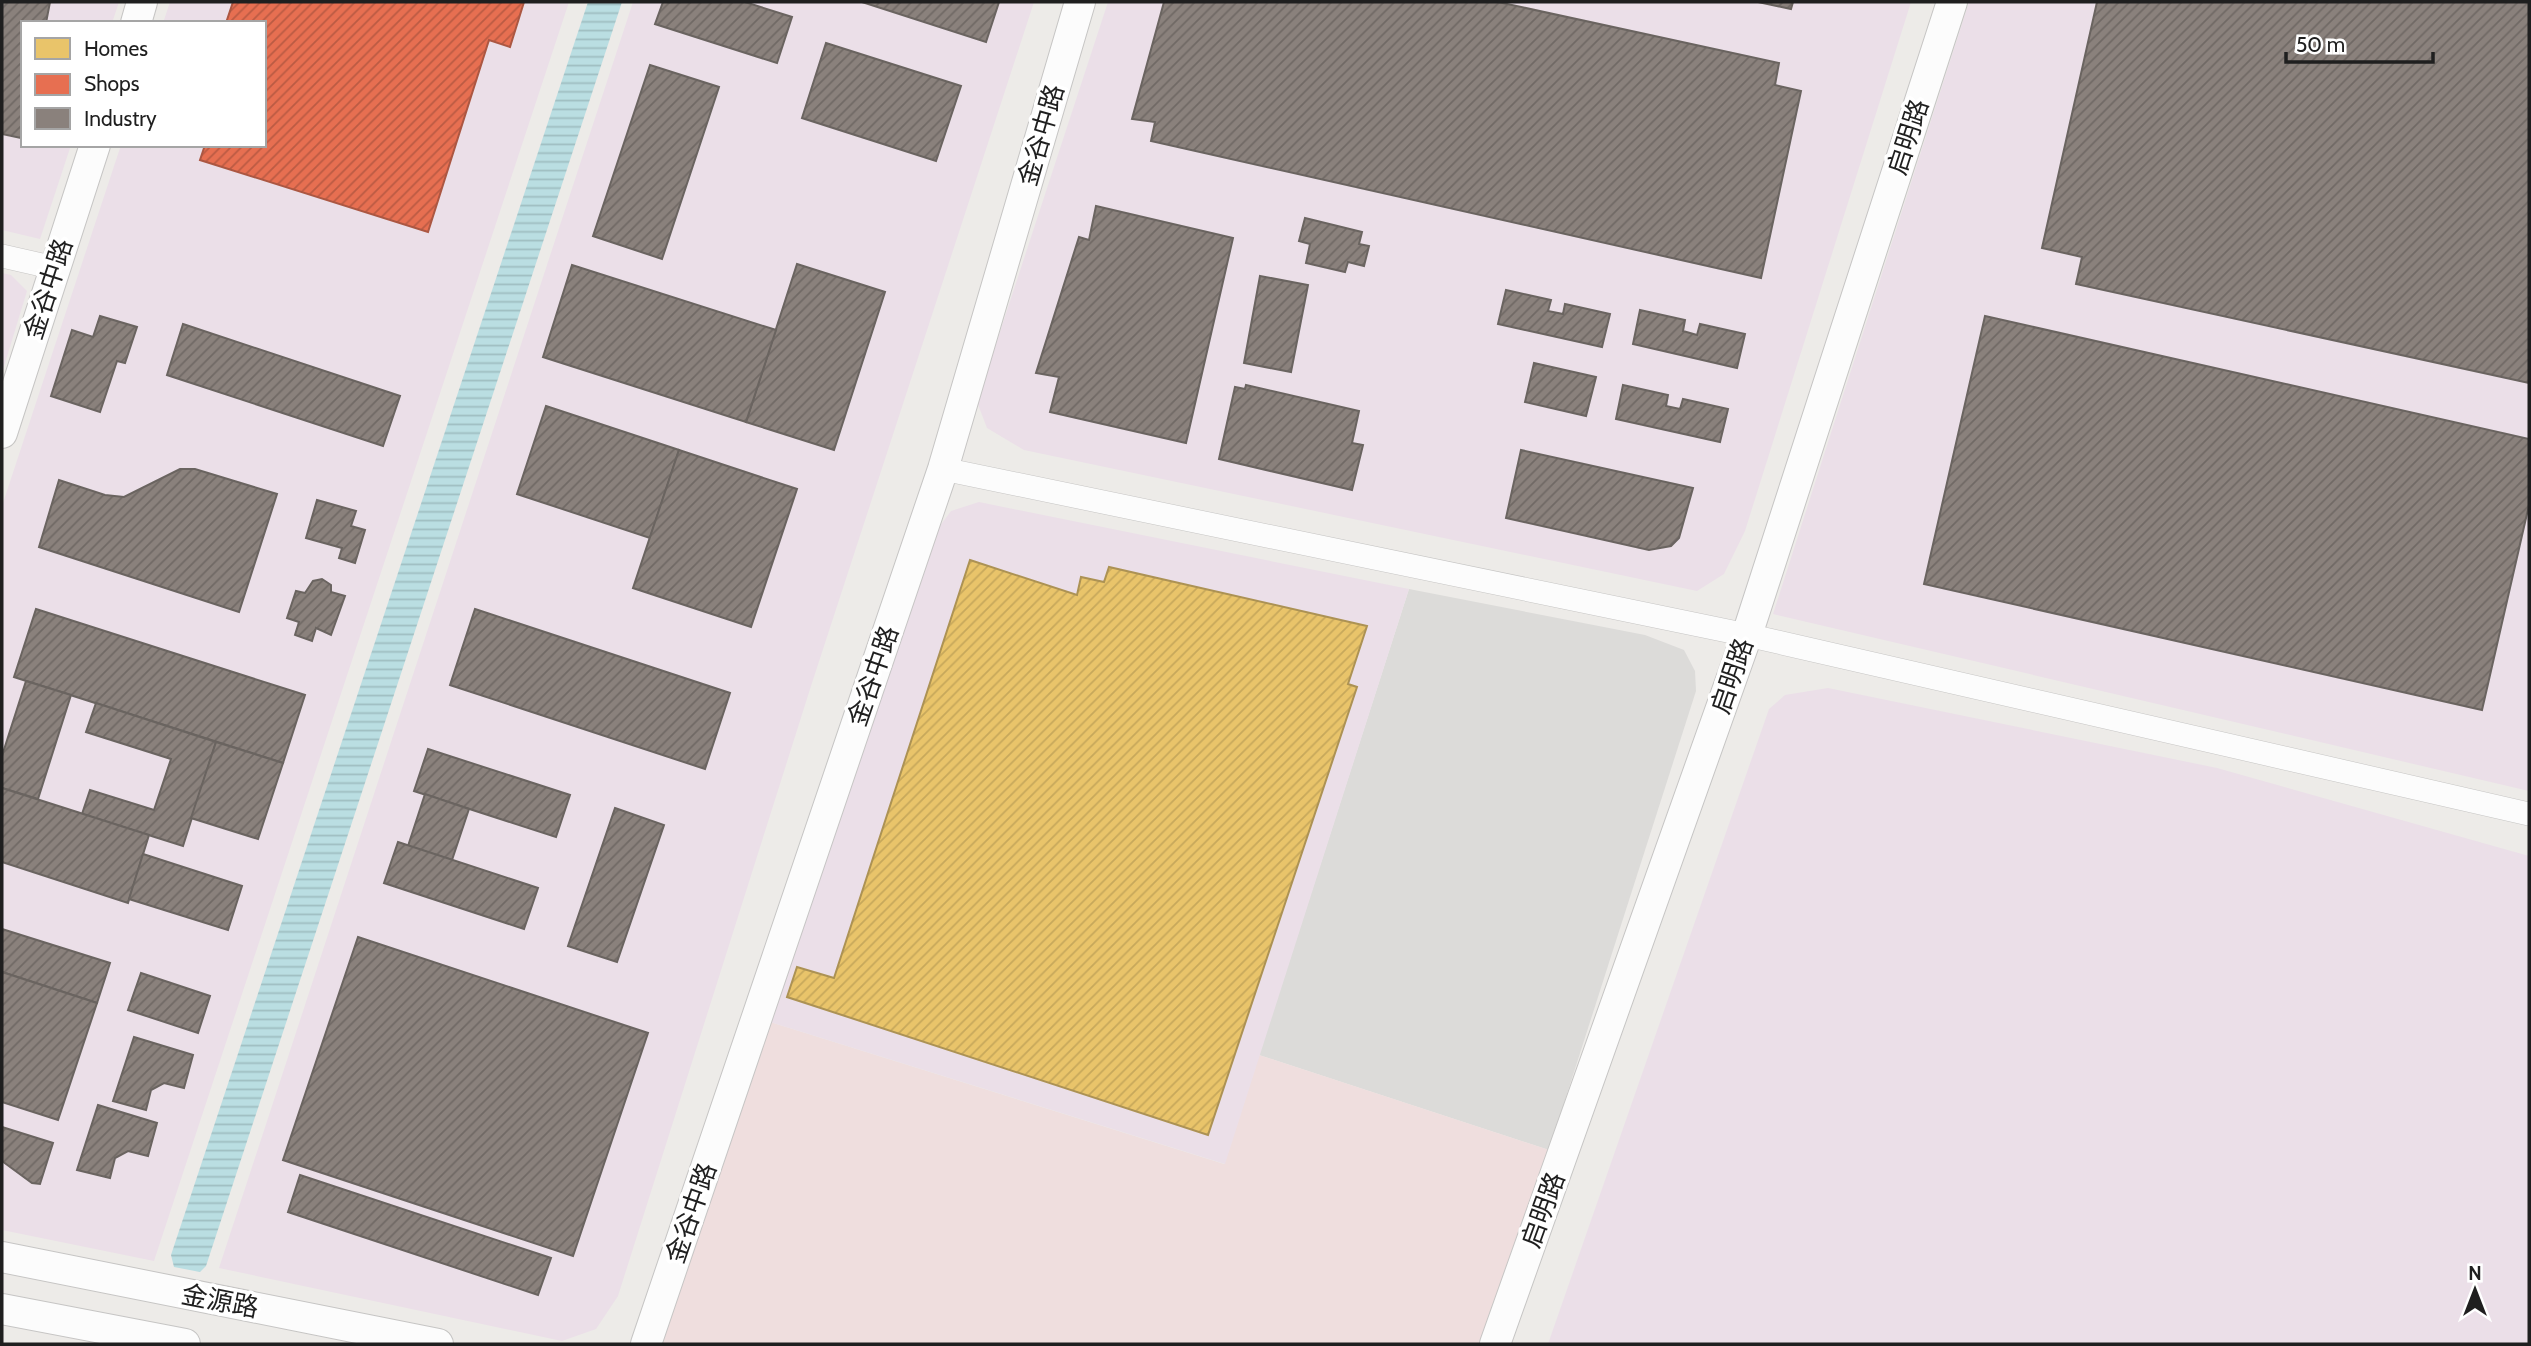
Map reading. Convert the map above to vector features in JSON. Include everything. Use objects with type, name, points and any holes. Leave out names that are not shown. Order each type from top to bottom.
[{"type":"street","points":[[137,21],[142,2]]},
{"type":"street","name":"金谷中路","points":[[646,1344],[943,469],[1080,2]]},
{"type":"street","name":"启明路","points":[[1495,1344],[1747,635],[1952,2]]},
{"type":"street","name":"金谷中路","points":[[2,433],[94,147]]},
{"type":"street","points":[[2,256],[55,268]]},
{"type":"street","points":[[943,469],[1747,635],[2529,814]]},
{"type":"street","name":"金源路","points":[[2,1257],[438,1344]]},
{"type":"street","name":"金源路","points":[[2,1309],[69,1334],[185,1344]]},
{"type":"shaded area","points":[[2,2],[119,2],[113,21],[21,21],[21,147],[70,147],[40,239],[2,230]]},
{"type":"shaded area","points":[[170,2],[569,2],[154,1261],[2,1230],[2,506],[120,147],[266,147],[266,21],[164,21]]},
{"type":"shaded area","points":[[633,2],[1034,2],[811,686],[618,1296],[596,1329],[562,1341],[219,1268]]},
{"type":"shaded area","points":[[1108,2],[1911,2],[1745,531],[1724,574],[1697,591],[1024,450],[987,428],[977,402]]},
{"type":"shaded area","points":[[1969,2],[2529,2],[2529,791],[1773,614]]},
{"type":"shaded area","points":[[2,273],[11,275],[27,291],[2,373]]},
{"type":"shaded area","points":[[979,502],[1409,589],[1225,1164],[767,1021],[931,538],[951,511]]},
{"type":"shaded area","points":[[1409,589],[1645,635],[1684,650],[1695,671],[1696,691],[1549,1150],[1259,1055]]},
{"type":"shaded area","points":[[1828,688],[2217,768],[2529,856],[2529,1344],[1548,1344],[1769,709],[1785,695]]},
{"type":"shaded area","points":[[767,1021],[1224,1164],[1259,1055],[1549,1150],[1479,1344],[660,1344]]},
{"type":"water","points":[[588,2],[622,2],[206,1266],[200,1272],[174,1267],[171,1255]]},
{"type":"building: Homes","points":[[970,560],[1077,595],[1081,577],[1104,582],[1109,567],[1367,626],[1348,684],[1357,687],[1208,1135],[787,997],[797,967],[834,978]]},
{"type":"building: Shops","points":[[233,2],[524,2],[510,47],[489,40],[428,232],[200,160],[204,147],[266,147],[266,21],[227,21]]},
{"type":"building: Industry","points":[[2,2],[50,2],[46,21],[21,21],[21,138],[2,134]]},
{"type":"building: Industry","points":[[663,2],[745,2],[792,17],[777,63],[655,24]]},
{"type":"building: Industry","points":[[862,2],[999,2],[986,42]]},
{"type":"building: Industry","points":[[1164,2],[1498,2],[1779,63],[1775,85],[1801,91],[1761,278],[1151,141],[1155,122],[1132,119]]},
{"type":"building: Industry","points":[[1758,2],[1793,2],[1791,9]]},
{"type":"building: Industry","points":[[2097,2],[2529,2],[2529,383],[2076,284],[2082,257],[2042,248]]},
{"type":"building: Industry","points":[[826,43],[961,86],[936,161],[802,118]]},
{"type":"building: Industry","points":[[650,65],[719,87],[662,259],[593,236]]},
{"type":"building: Industry","points":[[1096,206],[1233,238],[1186,443],[1050,412],[1059,377],[1036,373],[1079,237],[1089,240]]},
{"type":"building: Industry","points":[[1305,218],[1362,232],[1359,244],[1369,246],[1364,266],[1348,262],[1345,272],[1306,263],[1310,244],[1299,241]]},
{"type":"building: Industry","points":[[797,264],[885,292],[834,450],[746,422]]},
{"type":"building: Industry","points":[[572,265],[776,330],[746,422],[543,357]]},
{"type":"building: Industry","points":[[1260,276],[1308,285],[1291,372],[1244,363]]},
{"type":"building: Industry","points":[[1506,290],[1551,300],[1548,311],[1563,314],[1565,304],[1610,314],[1602,347],[1498,324]]},
{"type":"building: Industry","points":[[1640,310],[1685,320],[1683,331],[1697,335],[1700,324],[1745,334],[1737,368],[1633,344]]},
{"type":"building: Industry","points":[[100,316],[137,327],[125,363],[117,361],[100,412],[51,396],[72,330],[93,337]]},
{"type":"building: Industry","points":[[1985,316],[2529,439],[2529,505],[2482,710],[1924,584]]},
{"type":"building: Industry","points":[[183,324],[400,396],[383,446],[167,375]]},
{"type":"building: Industry","points":[[1534,363],[1596,377],[1586,416],[1525,402]]},
{"type":"building: Industry","points":[[1246,385],[1359,411],[1352,443],[1363,445],[1352,490],[1219,459],[1235,387],[1245,389]]},
{"type":"building: Industry","points":[[1623,385],[1668,395],[1666,406],[1680,409],[1683,399],[1728,409],[1720,442],[1616,419]]},
{"type":"building: Industry","points":[[546,406],[679,450],[650,538],[517,494]]},
{"type":"building: Industry","points":[[679,450],[797,489],[751,627],[633,588]]},
{"type":"building: Industry","points":[[1521,450],[1693,488],[1679,538],[1671,546],[1649,550],[1506,518]]},
{"type":"building: Industry","points":[[180,469],[195,469],[277,494],[239,612],[39,547],[59,480],[105,495],[124,497]]},
{"type":"building: Industry","points":[[317,500],[356,511],[351,526],[365,530],[355,563],[339,558],[342,548],[306,538]]},
{"type":"building: Industry","points":[[322,579],[331,585],[331,592],[345,596],[331,635],[316,628],[312,641],[295,635],[299,622],[287,618],[296,591],[305,593],[313,581]]},
{"type":"building: Industry","points":[[36,609],[305,695],[283,763],[14,677]]},
{"type":"building: Industry","points":[[475,609],[730,693],[705,769],[450,685]]},
{"type":"building: Industry","points":[[26,681],[71,695],[38,799],[2,788],[2,756]]},
{"type":"building: Industry","points":[[96,703],[216,742],[183,846],[82,814],[90,790],[154,810],[171,759],[86,732]]},
{"type":"building: Industry","points":[[216,742],[283,763],[258,839],[191,818]]},
{"type":"building: Industry","points":[[428,749],[570,795],[556,837],[414,791]]},
{"type":"building: Industry","points":[[2,788],[149,835],[128,903],[2,862]]},
{"type":"building: Industry","points":[[425,794],[469,809],[452,860],[408,846]]},
{"type":"building: Industry","points":[[615,808],[664,825],[617,962],[568,946]]},
{"type":"building: Industry","points":[[398,842],[538,888],[524,929],[384,883]]},
{"type":"building: Industry","points":[[143,854],[242,886],[228,930],[129,899]]},
{"type":"building: Industry","points":[[2,929],[110,963],[97,1003],[2,972]]},
{"type":"building: Industry","points":[[358,937],[648,1033],[573,1256],[283,1160]]},
{"type":"building: Industry","points":[[2,972],[97,1003],[58,1120],[2,1102]]},
{"type":"building: Industry","points":[[141,973],[210,996],[198,1033],[128,1010]]},
{"type":"building: Industry","points":[[134,1037],[193,1055],[184,1088],[164,1083],[151,1090],[146,1110],[113,1101]]},
{"type":"building: Industry","points":[[98,1105],[157,1123],[148,1156],[128,1151],[115,1158],[110,1178],[77,1170]]},
{"type":"building: Industry","points":[[2,1127],[53,1143],[40,1184],[32,1183],[2,1161]]},
{"type":"building: Industry","points":[[300,1175],[551,1258],[538,1295],[288,1212]]}]
